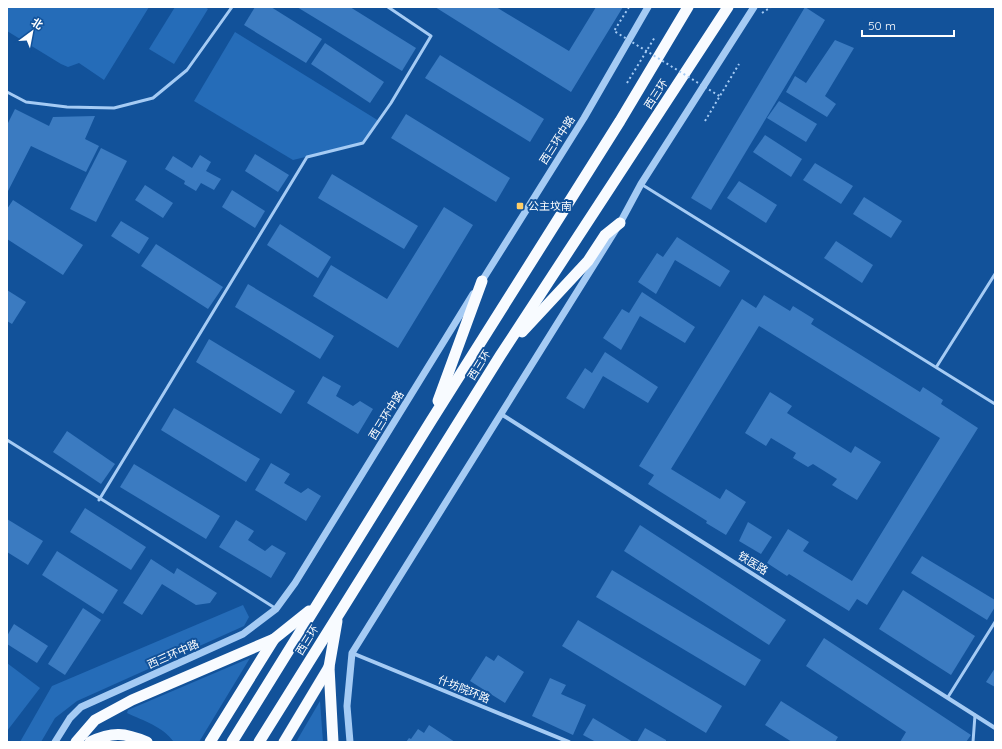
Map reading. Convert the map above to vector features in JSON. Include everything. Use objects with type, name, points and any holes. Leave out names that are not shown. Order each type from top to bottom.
[{"type":"highway","name":"西三环","points":[[232,742],[431,421],[620,121],[688,7]]},
{"type":"highway","name":"西三环","points":[[259,742],[500,356],[728,7]]},
{"type":"highway","points":[[500,356],[588,261],[605,235],[620,223]]},
{"type":"highway","points":[[431,421],[482,280]]},
{"type":"highway","points":[[76,742],[95,720],[132,700],[274,639],[316,606]]},
{"type":"highway","points":[[333,742],[329,667],[338,614]]},
{"type":"highway","points":[[210,742],[274,639]]},
{"type":"highway","points":[[284,742],[329,667]]},
{"type":"highway","points":[[90,742],[105,735],[126,734],[147,742]]},
{"type":"street","name":"西三环中路","points":[[55,742],[70,718],[81,707],[243,634],[276,609],[295,582],[584,118],[648,7]]},
{"type":"street","points":[[350,742],[347,706],[352,653],[620,223],[641,184],[754,7]]},
{"type":"street","name":"铁医路","points":[[500,414],[995,728]]},
{"type":"street","name":"什坊院环路","points":[[352,653],[569,742]]},
{"type":"lane","points":[[7,92],[26,102],[98,108],[114,108],[153,98],[187,70],[232,7]]},
{"type":"lane","points":[[99,500],[307,157],[363,143],[391,103],[431,36],[388,7]]},
{"type":"lane","points":[[641,184],[937,366],[995,404]]},
{"type":"lane","points":[[937,366],[995,274]]},
{"type":"lane","points":[[7,440],[99,500],[276,609]]},
{"type":"lane","points":[[948,697],[995,622]]},
{"type":"lane","points":[[973,742],[975,715]]},
{"type":"path","points":[[629,7],[614,31],[721,97]]},
{"type":"path","points":[[627,83],[658,33]]},
{"type":"path","points":[[705,121],[721,97],[739,64]]},
{"type":"shaded area","points":[[7,7],[149,7],[104,80],[79,63],[68,67],[61,64],[7,31]]},
{"type":"shaded area","points":[[175,7],[205,7],[208,9],[174,64],[149,49]]},
{"type":"shaded area","points":[[235,32],[379,121],[363,143],[293,160],[194,101]]},
{"type":"shaded area","points":[[243,605],[249,617],[244,626],[77,701],[55,718],[41,742],[20,742],[52,686]]},
{"type":"shaded area","points":[[250,658],[199,742],[174,742],[169,736],[158,728],[127,713],[128,710]]},
{"type":"shaded area","points":[[7,663],[40,688],[7,731]]},
{"type":"shaded area","points":[[320,701],[323,742],[296,742]]},
{"type":"building","points":[[255,7],[271,7],[322,39],[306,63],[244,25]]},
{"type":"building","points":[[297,7],[350,7],[416,48],[402,71]]},
{"type":"building","points":[[435,7],[496,7],[569,51],[596,7],[623,7],[571,92]]},
{"type":"building","points":[[805,7],[825,20],[711,210],[691,198]]},
{"type":"building","points":[[835,40],[854,48],[825,96],[836,104],[827,117],[786,92],[795,76],[806,83]]},
{"type":"building","points":[[325,43],[384,82],[370,103],[311,64]]},
{"type":"building","points":[[440,55],[544,119],[530,142],[425,78]]},
{"type":"building","points":[[779,101],[817,124],[806,142],[767,118]]},
{"type":"building","points":[[15,109],[49,126],[53,117],[95,116],[85,139],[99,146],[86,172],[31,146],[7,193],[7,125]]},
{"type":"building","points":[[406,114],[510,178],[496,202],[391,138]]},
{"type":"building","points":[[765,135],[802,159],[791,177],[753,152]]},
{"type":"building","points":[[101,148],[127,161],[96,222],[70,209]]},
{"type":"building","points":[[255,154],[289,175],[278,192],[245,171]]},
{"type":"building","points":[[200,155],[211,162],[206,171],[221,179],[214,190],[201,183],[196,191],[184,184],[185,181],[165,169],[173,156],[192,168]]},
{"type":"building","points":[[815,163],[853,186],[841,204],[803,180]]},
{"type":"building","points":[[332,174],[418,226],[404,249],[318,198]]},
{"type":"building","points":[[739,181],[777,205],[766,223],[727,198]]},
{"type":"building","points":[[145,185],[173,203],[163,218],[135,200]]},
{"type":"building","points":[[232,190],[265,211],[255,228],[222,207]]},
{"type":"building","points":[[864,197],[902,221],[891,238],[853,214]]},
{"type":"building","points":[[13,200],[83,245],[63,275],[7,239],[7,209]]},
{"type":"building","points":[[444,207],[473,225],[398,348],[313,296],[331,265],[387,299]]},
{"type":"building","points":[[121,221],[149,238],[139,254],[111,236]]},
{"type":"building","points":[[280,224],[331,257],[318,278],[267,245]]},
{"type":"building","points":[[677,237],[730,271],[720,287],[675,260],[656,294],[638,282],[657,253],[663,257]]},
{"type":"building","points":[[836,241],[873,265],[862,283],[824,258]]},
{"type":"building","points":[[156,244],[223,287],[208,309],[141,266]]},
{"type":"building","points":[[248,284],[334,336],[320,359],[235,307]]},
{"type":"building","points":[[7,290],[26,302],[12,324],[7,321]]},
{"type":"building","points":[[642,292],[695,327],[685,343],[640,316],[621,350],[603,338],[622,309],[629,313]]},
{"type":"building","points":[[764,295],[790,311],[793,306],[814,319],[811,324],[920,392],[923,387],[943,400],[941,404],[978,428],[867,605],[857,599],[849,611],[789,574],[787,576],[767,563],[788,529],[809,542],[803,551],[852,581],[940,438],[759,326],[671,469],[720,499],[726,489],[746,502],[726,535],[706,523],[707,521],[648,484],[654,475],[639,466],[742,299],[756,308]]},
{"type":"building","points":[[209,339],[295,391],[281,414],[196,362]]},
{"type":"building","points":[[605,352],[658,387],[648,403],[603,376],[584,409],[566,398],[585,368],[592,373]]},
{"type":"building","points":[[323,376],[341,386],[336,396],[353,406],[360,401],[373,409],[358,434],[307,403]]},
{"type":"building","points":[[770,392],[792,406],[787,413],[851,453],[855,446],[881,462],[857,500],[832,485],[837,479],[813,464],[808,467],[793,458],[796,453],[771,438],[766,446],[745,433]]},
{"type":"building","points":[[174,408],[260,459],[246,482],[161,430]]},
{"type":"building","points":[[67,431],[115,464],[101,484],[53,452]]},
{"type":"building","points":[[271,463],[290,474],[284,483],[301,493],[308,488],[321,496],[306,521],[255,490]]},
{"type":"building","points":[[134,464],[220,516],[206,539],[120,487]]},
{"type":"building","points":[[85,508],[146,547],[131,570],[70,532]]},
{"type":"building","points":[[7,519],[43,541],[28,565],[7,552]]},
{"type":"building","points":[[236,520],[254,531],[248,540],[265,551],[272,545],[286,553],[271,578],[219,547]]},
{"type":"building","points":[[748,522],[772,537],[761,554],[739,541]]},
{"type":"building","points":[[640,525],[786,620],[769,645],[624,551]]},
{"type":"building","points":[[57,551],[118,590],[103,614],[42,575]]},
{"type":"building","points":[[922,556],[995,600],[995,607],[987,620],[911,573]]},
{"type":"building","points":[[151,559],[174,574],[177,568],[217,593],[210,603],[196,605],[162,584],[142,615],[123,603]]},
{"type":"building","points":[[612,570],[761,660],[745,686],[596,597]]},
{"type":"building","points":[[903,590],[975,636],[951,675],[879,629]]},
{"type":"building","points":[[83,608],[101,620],[65,675],[48,664]]},
{"type":"building","points":[[578,620],[722,706],[706,733],[562,646]]},
{"type":"building","points":[[14,624],[48,646],[37,663],[7,644],[7,636]]},
{"type":"building","points":[[824,638],[971,735],[966,742],[900,742],[906,732],[806,666]]},
{"type":"building","points":[[498,655],[524,672],[505,703],[470,681],[486,656],[494,661]]},
{"type":"building","points":[[995,668],[995,687],[986,682]]},
{"type":"building","points":[[550,678],[566,685],[561,694],[586,705],[573,735],[532,716]]},
{"type":"building","points":[[781,701],[838,737],[835,742],[792,742],[765,725]]},
{"type":"building","points":[[593,718],[633,742],[596,742],[583,735]]},
{"type":"building","points":[[429,725],[455,742],[406,742],[409,738],[411,739],[418,729],[424,733]]},
{"type":"building","points":[[645,728],[666,740],[666,742],[637,742]]},
{"type":"place","name":"公主坟南","points":[[520,206]]}]
